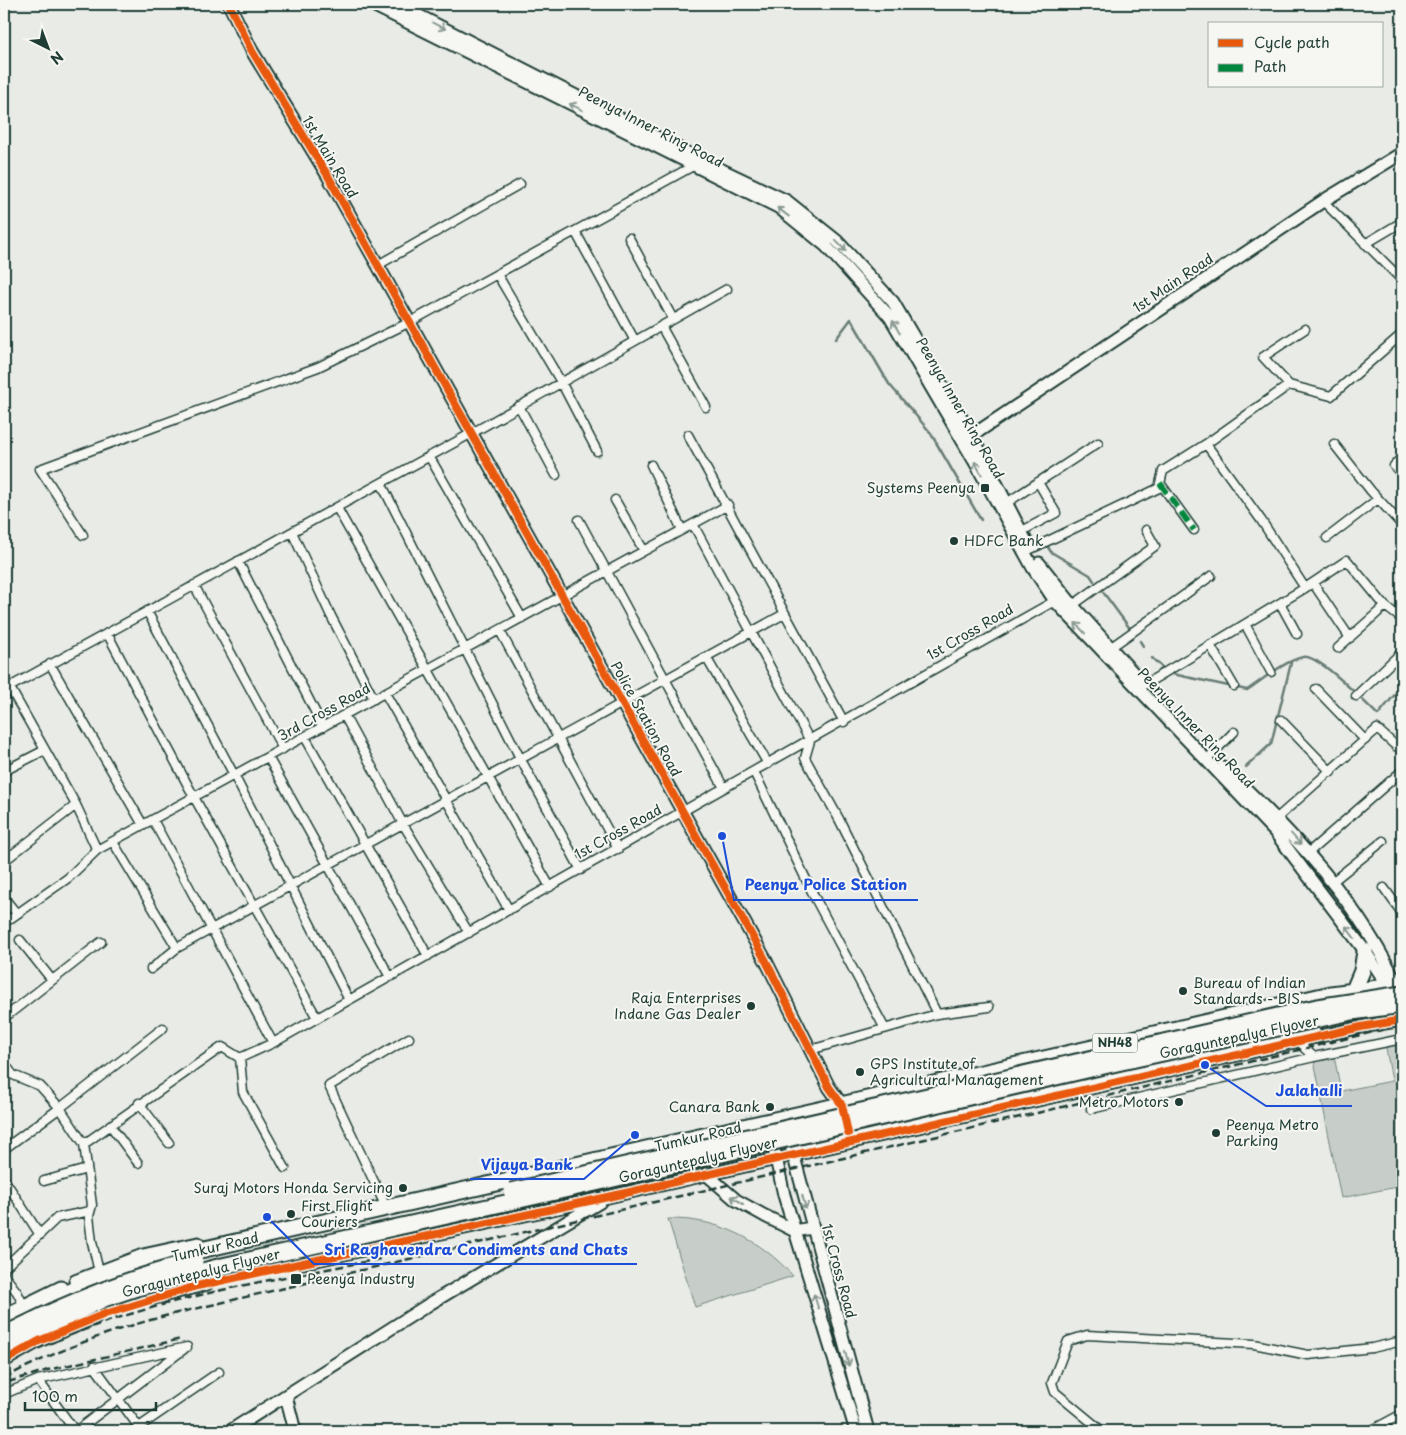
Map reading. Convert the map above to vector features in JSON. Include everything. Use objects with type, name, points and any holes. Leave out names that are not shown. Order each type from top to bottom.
[{"type":"highway","points":[[1350,991],[1362,971],[1365,951]]},
{"type":"highway","name":"Tumkur Road","points":[[4,1322],[86,1284],[174,1256],[784,1118],[840,1102],[1350,991],[1399,989]]},
{"type":"highway","name":"Goraguntepalya Flyover","points":[[4,1335],[79,1298],[132,1278],[170,1267],[1399,989]]},
{"type":"highway","name":"Goraguntepalya Flyover","points":[[4,1347],[104,1300],[137,1288],[204,1270],[1136,1059],[1352,1012],[1402,1005]]},
{"type":"highway","name":"Tumkur Road","points":[[4,1355],[103,1308],[148,1292],[791,1151],[848,1133],[1357,1018],[1402,1012]]},
{"type":"street","name":"1st Main Road","points":[[230,4],[252,50],[328,176],[410,322]]},
{"type":"street","name":"Peenya Inner Ring Road","points":[[371,4],[778,207],[826,246],[890,317],[1008,502],[1031,549],[1059,598],[1073,605],[1144,685],[1211,755],[1277,818],[1308,853],[1332,882],[1380,950],[1399,989]]},
{"type":"street","name":"Peenya Inner Ring Road","points":[[396,4],[703,161],[787,201],[837,241],[893,302],[967,439],[1033,568],[1275,832],[1365,951],[1399,989]]},
{"type":"street","name":"1st Main Road","points":[[967,439],[1323,200],[1402,153]]},
{"type":"street","points":[[83,536],[40,469],[318,368],[410,322],[693,166]]},
{"type":"street","points":[[378,265],[520,184]]},
{"type":"street","points":[[1323,200],[1402,280]]},
{"type":"street","points":[[1365,244],[1402,222]]},
{"type":"street","points":[[575,231],[635,341]]},
{"type":"street","points":[[629,238],[673,319]]},
{"type":"street","points":[[498,274],[561,382],[597,451]]},
{"type":"street","points":[[97,850],[76,805],[7,688],[337,508],[727,289]]},
{"type":"street","name":"Police Station Road","points":[[410,322],[766,961],[810,1050],[840,1102],[848,1133]]},
{"type":"street","points":[[661,326],[706,407]]},
{"type":"street","points":[[1305,329],[1263,357],[1289,385],[1332,396],[1402,334]]},
{"type":"street","points":[[1031,549],[1159,488],[1163,472],[1289,385]]},
{"type":"street","points":[[519,406],[556,475]]},
{"type":"street","points":[[688,435],[844,722]]},
{"type":"street","points":[[1008,502],[1098,443]]},
{"type":"street","points":[[1206,444],[1261,520],[1305,588]]},
{"type":"street","points":[[1334,444],[1378,499],[1402,525]]},
{"type":"street","points":[[429,456],[522,618]]},
{"type":"street","points":[[1402,457],[1394,466],[1402,474]]},
{"type":"street","points":[[651,466],[682,530]]},
{"type":"street","points":[[1022,531],[1056,513],[1038,482]]},
{"type":"street","points":[[380,483],[520,758],[581,870]]},
{"type":"street","points":[[1160,483],[1194,530]]},
{"type":"street","points":[[1327,538],[1378,499]]},
{"type":"street","points":[[615,500],[644,551]]},
{"type":"street","name":"3rd Cross Road","points":[[4,923],[68,878],[97,850],[728,506]]},
{"type":"street","points":[[337,508],[380,588],[429,669],[550,887]]},
{"type":"street","points":[[579,520],[724,788]]},
{"type":"street","points":[[693,524],[810,741],[805,758],[937,1014]]},
{"type":"street","points":[[1073,605],[1155,546],[1146,530]]},
{"type":"street","points":[[292,532],[330,616],[374,699]]},
{"type":"street","points":[[1144,685],[1305,588],[1347,560],[1385,606],[1402,620]]},
{"type":"street","points":[[238,561],[323,727]]},
{"type":"street","points":[[1110,648],[1211,576]]},
{"type":"street","points":[[1313,582],[1350,638]]},
{"type":"street","points":[[194,585],[282,749]]},
{"type":"street","name":"1st Cross Road","points":[[240,1058],[273,1043],[428,956],[844,722],[1059,598]]},
{"type":"street","points":[[1280,603],[1297,634]]},
{"type":"street","points":[[1338,648],[1385,606]]},
{"type":"street","points":[[146,611],[234,775],[349,1000]]},
{"type":"street","points":[[151,969],[177,948],[784,614]]},
{"type":"street","points":[[1245,624],[1271,672]]},
{"type":"street","points":[[500,631],[618,849]]},
{"type":"street","points":[[106,633],[194,797],[317,1018]]},
{"type":"street","points":[[1210,645],[1234,686]]},
{"type":"street","points":[[1356,696],[1402,652]]},
{"type":"street","points":[[706,657],[768,764]]},
{"type":"street","points":[[50,664],[143,825]]},
{"type":"street","points":[[1316,689],[1365,740]]},
{"type":"street","points":[[385,693],[444,801],[509,910]]},
{"type":"street","points":[[344,715],[403,824],[468,933]]},
{"type":"street","points":[[1281,720],[1331,772]]},
{"type":"street","points":[[1277,818],[1331,772],[1377,729],[1401,747]]},
{"type":"street","points":[[1211,755],[1234,732]]},
{"type":"street","points":[[304,737],[428,956]]},
{"type":"street","points":[[4,771],[45,750]]},
{"type":"street","points":[[268,757],[390,977]]},
{"type":"street","points":[[1308,853],[1402,770]]},
{"type":"street","points":[[754,772],[816,900],[884,1027]]},
{"type":"street","points":[[4,861],[76,805]]},
{"type":"street","points":[[153,820],[273,1043]]},
{"type":"street","points":[[1332,882],[1383,841]]},
{"type":"street","points":[[113,842],[177,948]]},
{"type":"street","points":[[1384,888],[1402,913]]},
{"type":"street","points":[[4,898],[17,914]]},
{"type":"street","points":[[20,940],[52,980]]},
{"type":"street","points":[[4,1018],[101,942]]},
{"type":"street","points":[[1399,989],[1402,1012]]},
{"type":"street","points":[[810,1050],[884,1027],[937,1014],[989,1007]]},
{"type":"street","points":[[791,1151],[1360,1026],[1402,1020]]},
{"type":"street","points":[[4,1149],[163,1028]]},
{"type":"street","points":[[384,1202],[329,1086],[409,1038]]},
{"type":"street","points":[[1091,1109],[1314,1057],[1402,1039]]},
{"type":"street","points":[[1301,1040],[1304,1048],[1314,1057]]},
{"type":"street","points":[[84,1144],[139,1103],[222,1047],[240,1058],[243,1092],[286,1168]]},
{"type":"street","points":[[4,1063],[14,1075],[40,1086],[60,1108],[84,1144],[92,1205],[89,1216],[92,1242],[99,1272]]},
{"type":"street","points":[[4,1315],[23,1304],[143,1255],[840,1102]]},
{"type":"street","points":[[139,1103],[169,1143]]},
{"type":"street","name":"1st Cross Road","points":[[784,1118],[811,1228],[868,1431]]},
{"type":"street","name":"1st Cross Road","points":[[769,1121],[774,1154],[795,1231],[856,1431]]},
{"type":"street","points":[[110,1125],[138,1163]]},
{"type":"street","points":[[4,1361],[39,1341],[74,1326],[168,1294],[608,1197],[706,1174],[774,1154]]},
{"type":"street","points":[[44,1181],[87,1169]]},
{"type":"street","points":[[706,1174],[736,1200],[795,1231],[811,1228]]},
{"type":"street","points":[[4,1179],[40,1235]]},
{"type":"street","points":[[230,1431],[431,1303],[608,1197]]},
{"type":"street","points":[[4,1268],[58,1218],[90,1211]]},
{"type":"street","points":[[4,1275],[17,1292],[23,1304]]},
{"type":"street","points":[[1102,1431],[1055,1392],[1052,1383],[1068,1341],[1087,1335],[1254,1344],[1308,1355],[1372,1348],[1402,1341]]},
{"type":"street","points":[[4,1394],[38,1380],[94,1366],[187,1347],[76,1431],[38,1380]]},
{"type":"street","points":[[94,1366],[141,1429],[219,1372]]},
{"type":"street","points":[[286,1396],[295,1431]]},
{"type":"street","points":[[1370,1431],[1402,1414]]},
{"type":"shaded area","points":[[1402,1040],[1402,1186],[1341,1198],[1313,1055],[1333,1051],[1341,1091],[1392,1081],[1385,1043]]},
{"type":"shaded area","points":[[668,1219],[704,1222],[737,1233],[767,1251],[793,1276],[695,1307]]},
{"type":"waterway","points":[[836,339],[851,319],[889,384],[930,432],[981,520]]},
{"type":"waterway","points":[[1048,547],[1051,552],[1090,575],[1094,581]]},
{"type":"waterway","points":[[1103,592],[1131,630]]},
{"type":"waterway","points":[[1140,641],[1143,646]]},
{"type":"waterway","points":[[1152,658],[1168,673],[1247,690],[1289,662],[1303,657],[1310,658],[1330,671],[1378,715],[1402,686]]},
{"type":"waterway","points":[[1246,767],[1271,744],[1291,663]]},
{"type":"railway","points":[[1100,1090],[1203,1060],[1402,1013]]},
{"type":"railway","points":[[4,1378],[89,1340],[132,1325],[177,1313],[1037,1113],[1402,1025]]},
{"type":"railway","points":[[4,1365],[49,1344],[141,1311],[235,1287],[380,1259]]},
{"type":"railway","points":[[8,1382],[48,1370],[181,1339]]},
{"type":"marked path","points":[[1160,483],[1194,530]]},
{"type":"cycle path","points":[[229,4],[252,51],[328,176],[766,961],[829,1087],[842,1105],[848,1133]]},
{"type":"cycle path","points":[[4,1361],[39,1341],[105,1314],[197,1286],[608,1197],[1361,1027],[1402,1020]]},
{"type":"place","name":"Systems Peenya","points":[[985,488]]},
{"type":"place","name":"HDFC Bank","points":[[954,541]]},
{"type":"place","name":"Peenya Police Station","points":[[722,836]]},
{"type":"place","name":"Bureau of Indian Standards - BIS","points":[[1183,991]]},
{"type":"place","name":"Raja Enterprises Indane Gas Dealer","points":[[751,1006]]},
{"type":"place","name":"Jalahalli","points":[[1205,1065]]},
{"type":"place","name":"GPS Institute of Agricultural Management","points":[[860,1072]]},
{"type":"place","name":"Metro Motors","points":[[1179,1102]]},
{"type":"place","name":"Canara Bank","points":[[770,1107]]},
{"type":"place","name":"Peenya Metro Parking","points":[[1216,1133]]},
{"type":"place","name":"Vijaya Bank","points":[[635,1135]]},
{"type":"place","name":"Suraj Motors Honda Servicing","points":[[403,1188]]},
{"type":"place","name":"First Flight Couriers","points":[[291,1214]]},
{"type":"place","name":"Sri Raghavendra Condiments and Chats","points":[[267,1217]]},
{"type":"place","name":"Peenya Industry","points":[[296,1279]]}]
